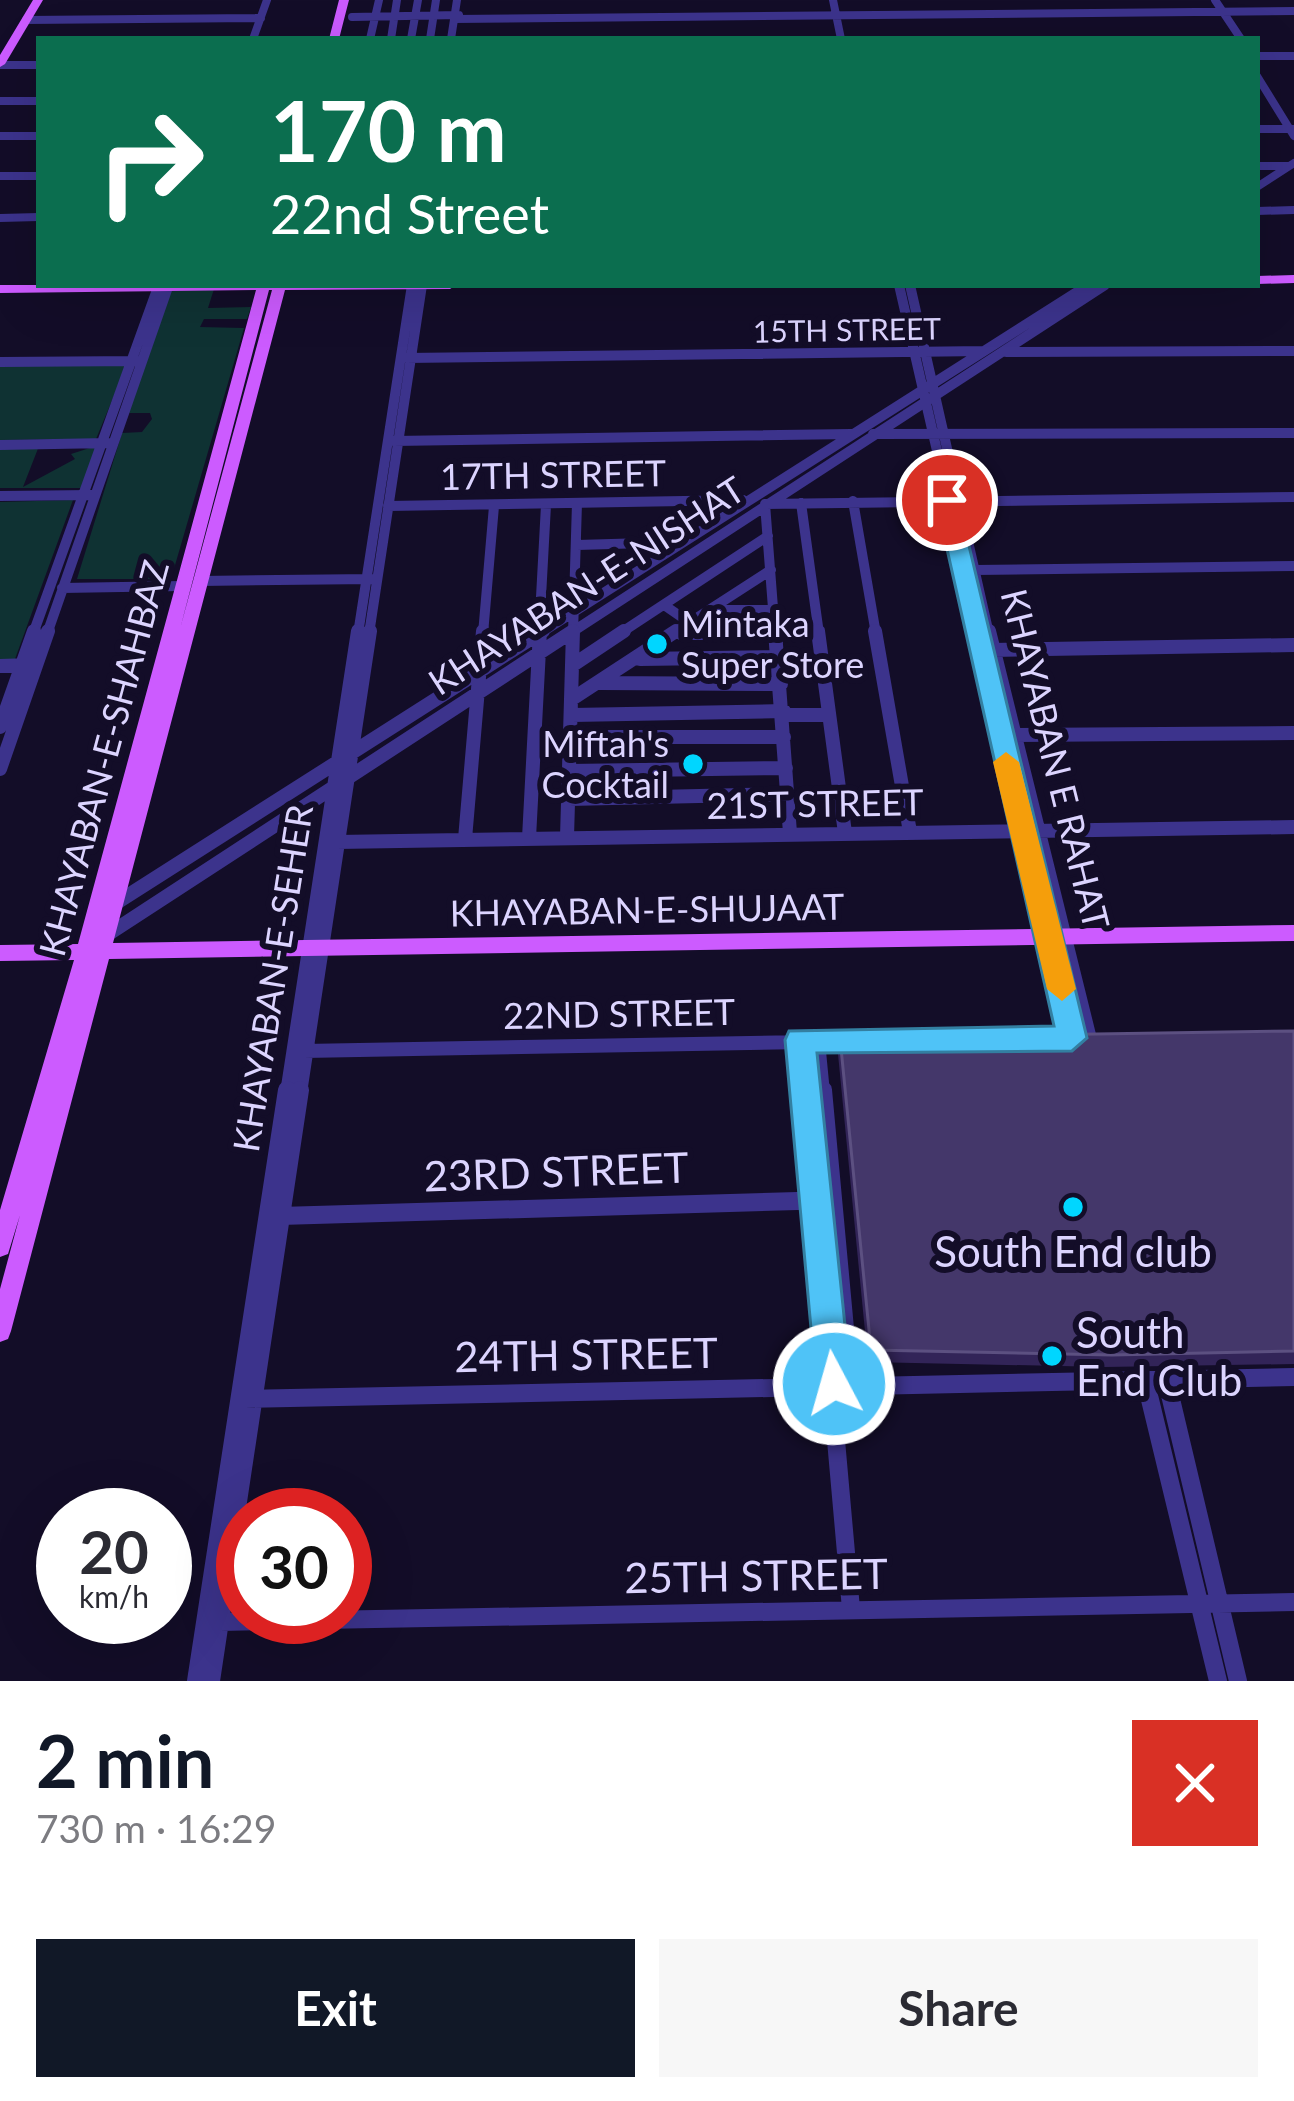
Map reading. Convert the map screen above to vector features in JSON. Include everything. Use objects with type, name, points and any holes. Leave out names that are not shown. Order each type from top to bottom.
[{"type":"main road","points":[[0,65],[34,0]]},
{"type":"main road","points":[[0,50],[34,0]]},
{"type":"main road","points":[[335,36],[344,0]]},
{"type":"main road","points":[[347,36],[355,0]]},
{"type":"main road","points":[[1260,276],[1294,275]]},
{"type":"main road","points":[[0,287],[36,283]]},
{"type":"main road","points":[[0,287],[36,287]]},
{"type":"main road","name":"KHAYABAN-E-SHAHBAZ","points":[[0,1330],[94,953],[271,288]]},
{"type":"main road","name":"KHAYABAN-E-SHAHBAZ","points":[[0,1247],[113,905],[191,584]]},
{"type":"main road","name":"KHAYABAN-E-SHUJAAT","points":[[94,953],[1059,941],[1294,933]]},
{"type":"main road","name":"KHAYABAN-E-SHUJAAT","points":[[1059,941],[1294,943]]},
{"type":"main road","points":[[0,953],[94,953]]},
{"type":"main road","points":[[0,963],[94,953]]},
{"type":"street","points":[[250,36],[258,0]]},
{"type":"street","points":[[256,18],[267,0]]},
{"type":"street","points":[[371,36],[379,0]]},
{"type":"street","points":[[391,36],[398,0]]},
{"type":"street","points":[[411,36],[418,0]]},
{"type":"street","points":[[431,36],[436,0]]},
{"type":"street","points":[[457,0],[460,36]]},
{"type":"street","points":[[452,36],[466,0]]},
{"type":"street","points":[[836,0],[844,36]]},
{"type":"street","points":[[1213,0],[1236,36]]},
{"type":"street","points":[[352,17],[1294,11]]},
{"type":"street","points":[[26,20],[256,18]]},
{"type":"street","points":[[1260,60],[1294,56]]},
{"type":"street","points":[[0,65],[36,65]]},
{"type":"street","points":[[1266,92],[1293,129]]},
{"type":"street","points":[[0,101],[36,100]]},
{"type":"street","points":[[1260,129],[1293,129]]},
{"type":"street","points":[[0,136],[36,136]]},
{"type":"street","points":[[1260,175],[1294,154]]},
{"type":"street","points":[[1260,166],[1292,165]]},
{"type":"street","points":[[1260,186],[1292,165]]},
{"type":"street","points":[[0,176],[36,176]]},
{"type":"street","points":[[1260,211],[1294,210]]},
{"type":"street","points":[[0,218],[36,217]]},
{"type":"street","points":[[0,770],[4,731],[163,288]]},
{"type":"street","name":"KHAYABAN-E-SEHER","points":[[406,358],[412,288]]},
{"type":"street","name":"KHAYABAN-E-SEHER","points":[[236,1488],[393,441],[421,288]]},
{"type":"street","name":"KHAYABAN E RAHAT","points":[[900,288],[922,353]]},
{"type":"street","name":"KHAYABAN E RAHAT","points":[[911,288],[953,500],[1029,830],[1090,1039]]},
{"type":"street","name":"KHAYABAN-E-NISHAT","points":[[113,905],[478,689],[874,434],[984,351],[1083,288]]},
{"type":"street","name":"KHAYABAN-E-NISHAT","points":[[94,953],[481,671],[747,500],[1002,352],[1101,288]]},
{"type":"street","name":"15TH STREET","points":[[406,358],[1294,351]]},
{"type":"street","points":[[0,362],[137,361]]},
{"type":"street","points":[[393,441],[1294,433]]},
{"type":"street","name":"KHAYABAN-E-SEHER","points":[[372,579],[388,506],[393,441]]},
{"type":"street","points":[[0,445],[108,443]]},
{"type":"street","points":[[0,496],[90,495]]},
{"type":"street","name":"17TH STREET","points":[[388,506],[1294,497]]},
{"type":"street","name":"KHAYABAN E RAHAT","points":[[953,500],[976,570],[1029,830]]},
{"type":"street","points":[[853,501],[910,832]]},
{"type":"street","points":[[567,837],[577,503]]},
{"type":"street","points":[[801,503],[844,833]]},
{"type":"street","points":[[765,504],[790,833]]},
{"type":"street","points":[[529,838],[545,505]]},
{"type":"street","points":[[465,839],[494,506]]},
{"type":"street","points":[[573,665],[768,536]]},
{"type":"street","points":[[577,545],[684,542]]},
{"type":"street","points":[[976,570],[1294,566]]},
{"type":"street","points":[[572,707],[771,570]]},
{"type":"street","points":[[58,588],[372,579]]},
{"type":"street","points":[[664,605],[687,629],[778,632]]},
{"type":"street","points":[[716,610],[776,610]]},
{"type":"street","points":[[993,650],[1294,645]]},
{"type":"street","points":[[638,659],[779,657]]},
{"type":"street","points":[[0,666],[30,665]]},
{"type":"street","points":[[601,683],[781,684]]},
{"type":"street","points":[[572,707],[829,715]]},
{"type":"street","points":[[1012,735],[1294,733]]},
{"type":"street","points":[[570,736],[784,737]]},
{"type":"street","points":[[568,771],[786,768]]},
{"type":"street","name":"KHAYABAN-E-SEHER","points":[[196,1681],[280,1216],[315,951],[337,842],[343,770]]},
{"type":"street","points":[[568,799],[787,794]]},
{"type":"street","name":"21ST STREET","points":[[337,842],[1294,827]]},
{"type":"street","name":"KHAYABAN E RAHAT","points":[[1059,941],[1072,1038]]},
{"type":"street","points":[[1049,1039],[1113,1038]]},
{"type":"street","name":"22ND STREET","points":[[304,1052],[887,1040]]},
{"type":"street","points":[[809,1041],[838,1384],[851,1609]]},
{"type":"street","name":"23RD STREET","points":[[280,1216],[824,1200]]},
{"type":"street","name":"24TH STREET","points":[[247,1399],[1294,1377]]},
{"type":"street","points":[[1155,1378],[1210,1604],[1238,1681]]},
{"type":"street","name":"25TH STREET","points":[[372,1619],[1294,1602]]},
{"type":"street","points":[[1210,1604],[1218,1681]]},
{"type":"street","name":"KHAYABAN-E-SEHER","points":[[212,1681],[217,1644]]},
{"type":"green space","points":[[171,288],[214,289],[208,308],[251,307],[247,319],[204,319],[200,327],[244,328],[171,579],[77,579],[122,433],[142,432],[152,419],[150,413],[126,413]]},
{"type":"green space","points":[[128,362],[96,439],[0,440],[0,364]]},
{"type":"green space","points":[[99,445],[82,488],[0,488],[0,447],[39,446],[23,487],[75,459],[71,454]]},
{"type":"green space","points":[[73,500],[15,659],[0,659],[0,502]]},
{"type":"building","name":"South End club","points":[[1294,1031],[1294,1351],[1112,1355],[871,1350],[840,1038]]},
{"type":"slow traffic","points":[[1006,762],[1062,989]]},
{"type":"place","name":"Mintaka Super Store","points":[[657,644]]},
{"type":"place","name":"Miftah's Cocktail","points":[[693,764]]},
{"type":"place","name":"South End club","points":[[1073,1207]]},
{"type":"place","name":"South End Club","points":[[1052,1356]]},
{"type":"route","points":[[834,1384],[800,1040],[1072,1038],[947,500]]}]
